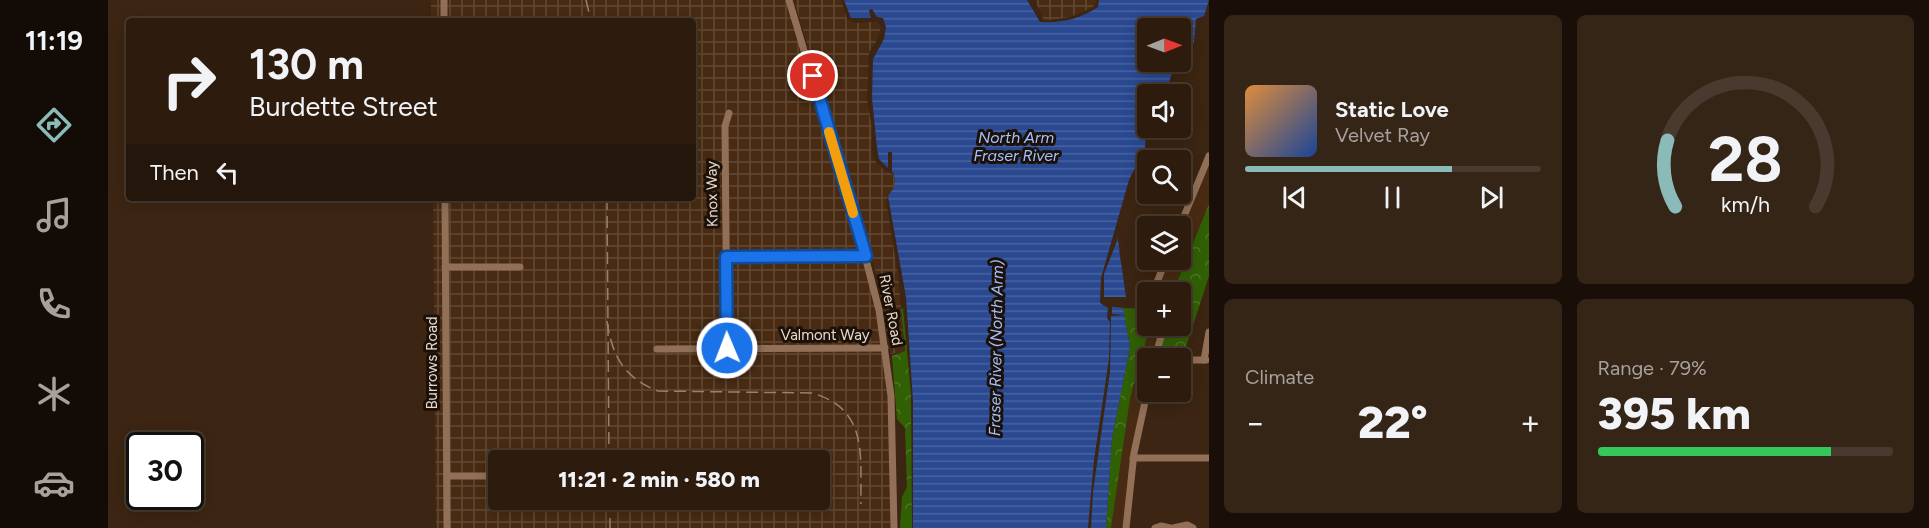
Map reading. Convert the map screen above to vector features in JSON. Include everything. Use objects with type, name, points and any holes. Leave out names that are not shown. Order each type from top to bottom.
[{"type":"street","points":[[444,0],[444,18]]},
{"type":"street","name":"River Road","points":[[789,0],[866,256],[885,348],[895,467],[894,528]]},
{"type":"street","name":"Knox Way","points":[[727,348],[725,126],[729,113]]},
{"type":"street","points":[[1184,216],[1209,156]]},
{"type":"street","name":"Burrows Road","points":[[445,201],[447,528]]},
{"type":"street","points":[[726,257],[866,256]]},
{"type":"street","points":[[445,267],[520,267]]},
{"type":"street","points":[[1191,360],[1207,360],[1208,335]]},
{"type":"street","name":"Valmont Way","points":[[657,348],[885,348]]},
{"type":"street","points":[[1126,528],[1133,458],[1145,402]]},
{"type":"street","points":[[1133,458],[1209,458]]},
{"type":"street","points":[[447,476],[488,476]]},
{"type":"street","points":[[1155,528],[1187,525],[1193,528]]},
{"type":"shaded area","points":[[431,0],[789,0],[871,275],[891,396],[894,528],[436,528],[433,201],[696,201],[696,18],[431,18]]},
{"type":"shaded area","points":[[794,0],[841,0],[847,19],[854,23],[879,21],[881,28],[877,41],[869,52],[867,98],[872,128],[871,151],[875,161],[894,175],[895,186],[886,200],[899,282],[904,351],[891,354],[878,280]]},
{"type":"shaded area","points":[[1035,0],[1097,0],[1092,8],[1070,17],[1044,21]]},
{"type":"shaded area","points":[[1209,165],[1209,204],[1191,248],[1191,216],[1188,216]]},
{"type":"shaded area","points":[[1166,270],[1182,270],[1177,282],[1161,282]]},
{"type":"shaded area","points":[[1147,336],[1158,336],[1155,348],[1144,348]]},
{"type":"shaded area","points":[[1137,373],[1137,402],[1141,402],[1131,454],[1123,528],[1111,528],[1130,399]]},
{"type":"green space","points":[[1209,204],[1209,276],[1191,331],[1191,282],[1177,282],[1182,270],[1191,270],[1191,248]]},
{"type":"green space","points":[[903,308],[911,395],[912,528],[900,528],[902,497],[907,487],[905,428],[897,419],[892,356],[905,351],[901,309]]},
{"type":"green space","points":[[1123,308],[1137,309],[1137,336],[1147,336],[1144,348],[1137,348],[1137,373],[1130,399],[1111,528],[1106,528],[1112,438],[1130,347]]},
{"type":"green space","points":[[1165,336],[1190,336],[1186,348],[1161,348]]},
{"type":"water","name":"North Arm Fraser River","points":[[844,0],[1027,0],[1040,22],[1048,22],[1063,21],[1084,15],[1098,7],[1099,0],[1209,0],[1204,16],[1196,19],[1194,42],[1191,45],[1191,18],[1137,18],[1137,72],[1174,72],[1171,84],[1137,84],[1137,138],[1147,138],[1147,147],[1145,150],[1137,150],[1137,200],[1124,213],[1116,229],[1127,294],[1125,299],[1103,298],[1103,305],[1123,308],[1130,347],[1112,438],[1106,528],[913,528],[913,401],[906,297],[888,196],[895,186],[894,174],[878,160],[870,96],[871,67],[881,28],[880,20],[865,22],[851,18]]},
{"type":"water","name":"North Arm Fraser River","points":[[1191,99],[1195,101],[1194,119],[1191,123]]},
{"type":"pier","points":[[872,9],[877,17],[883,18],[886,27],[884,39],[873,59],[872,98],[877,148],[879,159],[888,168],[888,152],[892,152],[892,173],[879,164],[875,156],[869,101],[868,76],[871,56],[881,28],[878,21],[859,23],[849,18],[871,18],[869,10]]},
{"type":"pier","points":[[1172,72],[1179,72],[1174,83],[1176,84],[1168,84]]},
{"type":"pier","points":[[1191,92],[1198,100],[1197,120],[1191,127],[1191,117]]},
{"type":"pier","points":[[1146,138],[1150,138],[1150,147],[1144,150]]},
{"type":"pier","points":[[1137,164],[1137,202],[1119,223],[1117,241],[1104,274],[1104,297],[1126,297],[1119,249],[1126,266],[1129,295],[1123,301],[1103,299],[1103,303],[1120,306],[1112,307],[1112,314],[1126,315],[1111,316],[1110,371],[1093,492],[1091,528],[1088,528],[1094,460],[1109,359],[1110,322],[1107,318],[1108,308],[1100,303],[1101,278],[1129,180]]},
{"type":"railway","points":[[586,0],[590,18]]},
{"type":"railway","points":[[607,201],[609,450]]},
{"type":"railway","points":[[607,321],[612,345],[622,364],[636,380],[658,391],[812,393],[830,400],[844,410],[858,436],[861,504]]},
{"type":"railway","points":[[610,510],[610,528]]},
{"type":"slow traffic","points":[[829,132],[853,213]]},
{"type":"route","points":[[727,348],[726,257],[866,256],[813,76]]},
{"type":"water label","name":"Fraser River (North Arm)","points":[[996,348]]}]
